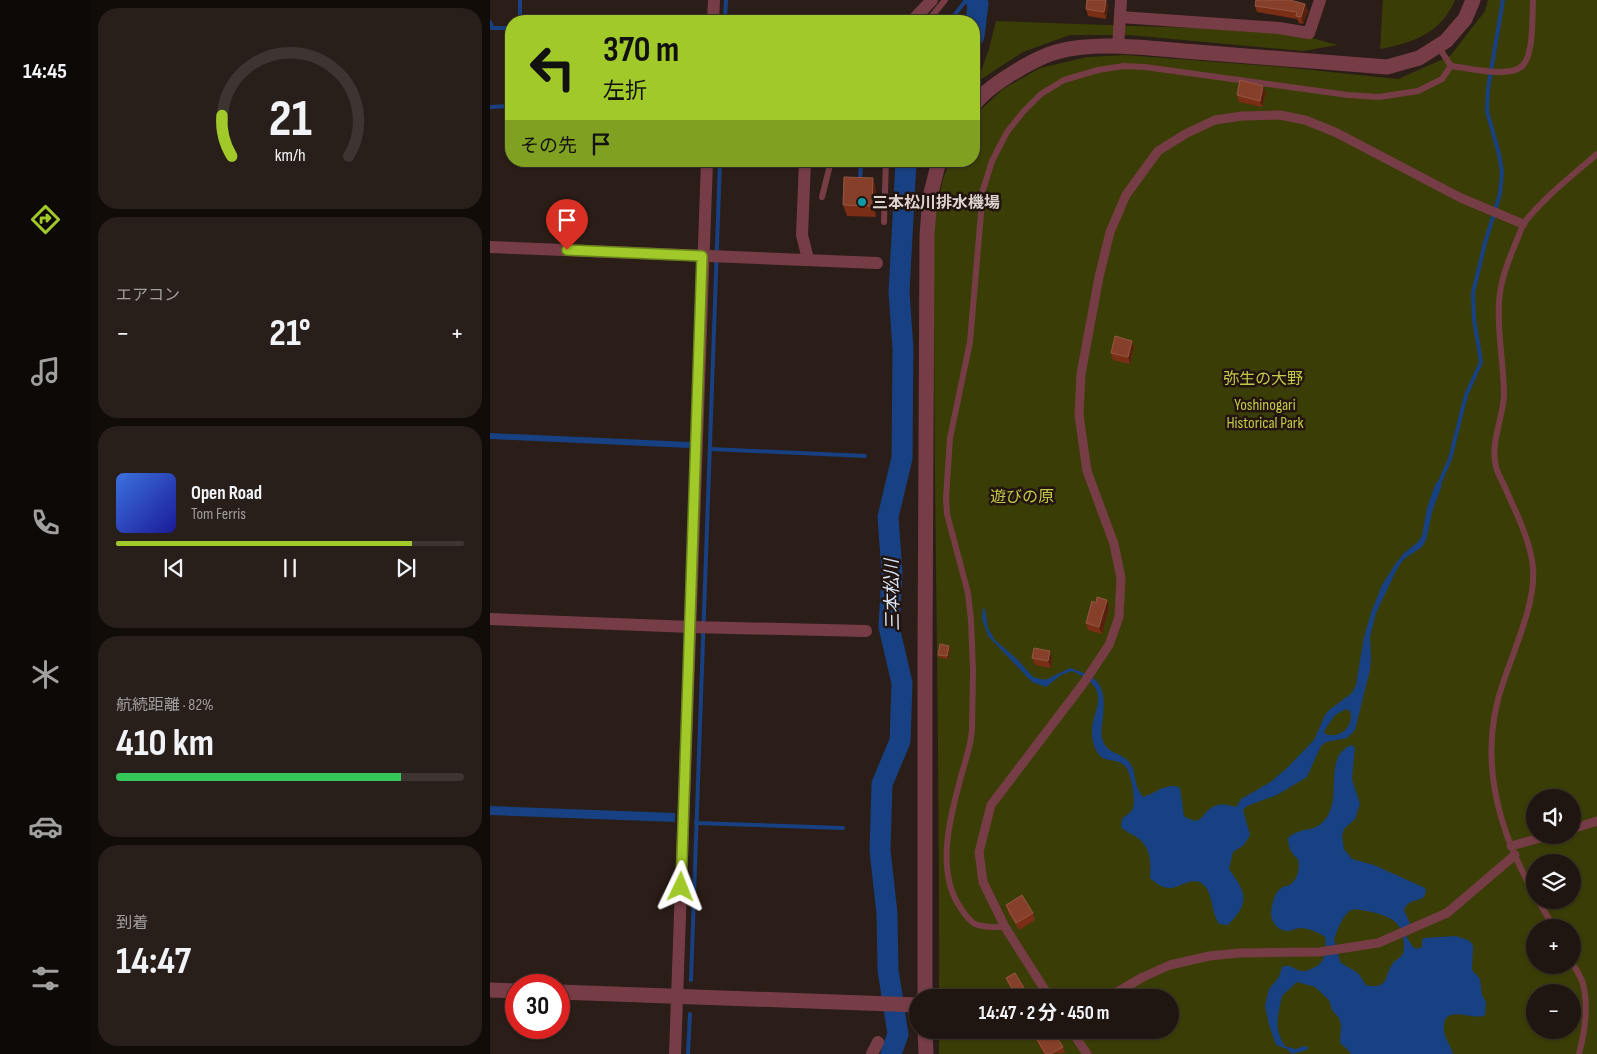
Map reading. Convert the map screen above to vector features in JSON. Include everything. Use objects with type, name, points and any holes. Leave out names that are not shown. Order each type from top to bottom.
[{"type":"street","points":[[713,15],[714,0]]},
{"type":"street","points":[[918,15],[932,0]]},
{"type":"street","points":[[1118,47],[1121,0]]},
{"type":"street","points":[[1120,17],[1279,28],[1309,33],[1320,0]]},
{"type":"street","points":[[980,96],[1022,68],[1056,52],[1095,46],[1387,67],[1419,58],[1446,41],[1465,19],[1473,0]]},
{"type":"street","points":[[1044,989],[1005,927],[983,882],[979,852],[991,805],[1083,684],[1109,645],[1119,617],[1121,578],[1114,544],[1087,471],[1079,415],[1081,374],[1099,277],[1110,232],[1126,195],[1158,151],[1187,133],[1215,120],[1242,116],[1280,114],[1305,120],[1335,132],[1461,198],[1523,224]]},
{"type":"street","points":[[675,1054],[699,628],[712,256],[706,167]]},
{"type":"street","points":[[805,167],[802,235],[808,259]]},
{"type":"street","points":[[925,989],[927,235],[930,197],[938,167]]},
{"type":"street","points":[[490,247],[877,263]]},
{"type":"street","points":[[490,619],[699,628],[866,631]]},
{"type":"street","points":[[1581,826],[1597,821]]},
{"type":"street","points":[[1123,989],[1170,965],[1209,956],[1242,953],[1319,952],[1378,943],[1447,913],[1513,850],[1528,844]]},
{"type":"street","points":[[490,990],[505,991]]},
{"type":"street","points":[[570,992],[877,1000],[909,1004]]},
{"type":"street","points":[[926,1039],[926,1054]]},
{"type":"street","points":[[1078,1039],[1087,1054]]},
{"type":"street","points":[[872,1054],[878,1042]]},
{"type":"lane","points":[[933,15],[945,0]]},
{"type":"lane","points":[[1438,46],[1452,66],[1486,71],[1505,72],[1517,70],[1524,64],[1530,40],[1533,0]]},
{"type":"lane","points":[[1005,927],[988,927],[975,924],[967,918],[954,895],[946,867],[947,840],[972,730],[973,670],[968,593],[946,514],[946,498],[950,438],[970,342],[983,190],[992,161],[1007,132],[1041,94],[1064,80],[1098,70],[1124,66],[1145,67],[1379,97],[1418,91],[1442,79],[1452,66]]},
{"type":"lane","points":[[1526,877],[1513,850],[1498,807],[1493,778],[1494,718],[1500,689],[1523,629],[1531,595],[1533,568],[1524,528],[1496,467],[1497,427],[1504,398],[1498,324],[1499,302],[1503,277],[1523,224],[1555,191],[1597,154]]},
{"type":"lane","points":[[822,197],[830,167]]},
{"type":"lane","points":[[884,222],[886,167]]},
{"type":"lane","points":[[1578,974],[1583,982],[1586,1006],[1584,1036],[1579,1054]]},
{"type":"green space","points":[[1383,0],[1455,0],[1442,21],[1425,35],[1415,40],[1380,49]]},
{"type":"green space","name":"Yoshinogari Historical Park","points":[[1488,0],[1597,0],[1597,1054],[939,1054],[939,1039],[1179,1039],[1179,989],[939,989],[934,220],[943,179],[948,167],[980,167],[980,110],[1003,89],[1040,68],[1087,57],[1126,55],[1283,67],[1398,79],[1450,56],[1485,11]]},
{"type":"green space","points":[[996,21],[1249,30],[1308,37],[1338,45],[1303,51],[1129,35],[1070,35],[1023,52],[980,80],[980,74]]},
{"type":"water","points":[[490,433],[690,442],[689,448],[490,439]]},
{"type":"water","points":[[1436,482],[1442,485],[1433,509],[1426,540],[1422,547],[1404,559],[1397,569],[1376,613],[1370,637],[1370,670],[1355,730],[1347,738],[1326,742],[1321,746],[1307,777],[1277,795],[1247,806],[1243,810],[1250,835],[1244,845],[1233,852],[1229,869],[1242,891],[1244,897],[1243,904],[1228,925],[1219,924],[1210,895],[1204,885],[1194,881],[1168,888],[1157,883],[1150,878],[1150,861],[1146,846],[1138,838],[1121,827],[1122,819],[1133,808],[1132,785],[1127,768],[1120,762],[1100,756],[1094,745],[1093,723],[1098,704],[1095,687],[1087,679],[1072,671],[1061,675],[1046,687],[1032,682],[988,636],[982,619],[983,608],[985,609],[988,628],[995,640],[1017,659],[1033,677],[1045,680],[1070,668],[1089,675],[1095,680],[1102,691],[1104,707],[1101,732],[1107,748],[1129,761],[1137,787],[1143,797],[1166,787],[1175,786],[1180,788],[1184,816],[1195,821],[1201,818],[1210,808],[1218,805],[1236,807],[1241,799],[1269,783],[1287,768],[1314,740],[1329,710],[1352,693],[1356,685],[1364,637],[1382,585],[1404,553],[1417,543],[1422,536],[1427,508]],"holes":[[[1346,709],[1350,711],[1350,722],[1345,730],[1336,735],[1325,734],[1324,731],[1335,715]]]},
{"type":"water","points":[[1351,745],[1355,747],[1352,779],[1360,804],[1355,819],[1344,829],[1342,836],[1344,849],[1352,859],[1374,865],[1425,888],[1426,892],[1423,898],[1409,903],[1404,910],[1410,924],[1406,936],[1413,947],[1417,949],[1422,947],[1422,940],[1424,938],[1456,936],[1470,941],[1473,946],[1472,970],[1480,979],[1482,995],[1486,1002],[1485,1015],[1459,1014],[1447,1017],[1444,1022],[1444,1031],[1453,1054],[1351,1054],[1340,1043],[1341,1025],[1339,1018],[1332,1010],[1329,1000],[1315,987],[1297,982],[1282,996],[1278,1028],[1281,1040],[1285,1046],[1296,1049],[1304,1046],[1308,1047],[1307,1050],[1292,1054],[1287,1049],[1276,1045],[1265,1006],[1269,989],[1279,977],[1282,967],[1289,966],[1304,971],[1321,963],[1325,956],[1326,946],[1325,937],[1320,933],[1300,928],[1284,931],[1278,928],[1272,917],[1272,904],[1278,891],[1291,884],[1298,873],[1298,859],[1290,850],[1288,838],[1298,832],[1318,826],[1327,817],[1333,798],[1335,767],[1343,751]],"holes":[[[1355,909],[1385,916],[1398,925],[1402,932],[1404,942],[1403,954],[1394,962],[1385,980],[1379,985],[1366,985],[1358,973],[1341,963],[1338,955],[1334,939],[1344,917],[1349,911]]]},
{"type":"water","points":[[490,806],[675,813],[675,822],[490,815]]},
{"type":"building","points":[[1087,0],[1106,0],[1104,12],[1086,9]]},
{"type":"building","points":[[1256,0],[1290,0],[1305,4],[1301,17],[1296,16],[1297,12],[1255,6]]},
{"type":"building","points":[[1240,80],[1263,86],[1260,101],[1237,95]]},
{"type":"building","points":[[844,177],[873,178],[872,206],[843,205]]},
{"type":"building","points":[[1115,336],[1132,341],[1128,357],[1111,353]]},
{"type":"building","points":[[1097,597],[1107,600],[1099,627],[1086,623],[1092,601],[1096,603]]},
{"type":"building","points":[[940,644],[949,646],[947,656],[938,655]]},
{"type":"building","points":[[1034,648],[1050,651],[1048,661],[1032,658]]},
{"type":"building","points":[[1022,895],[1033,913],[1016,923],[1006,905]]},
{"type":"building","points":[[1015,973],[1025,989],[1013,989],[1006,978]]},
{"type":"building","points":[[1037,1039],[1058,1039],[1063,1047],[1050,1054],[1046,1054]]},
{"type":"waterway","points":[[520,0],[520,15]]},
{"type":"waterway","points":[[725,15],[726,0]]},
{"type":"waterway","points":[[955,15],[966,0]]},
{"type":"waterway","name":"三本松川","points":[[976,0],[978,4],[977,15]]},
{"type":"waterway","points":[[1439,484],[1450,459],[1466,395],[1481,362],[1474,319],[1473,293],[1485,243],[1500,194],[1502,172],[1487,111],[1488,89],[1503,0]]},
{"type":"waterway","points":[[490,22],[492,28],[505,28]]},
{"type":"waterway","points":[[490,107],[505,106]]},
{"type":"waterway","points":[[691,980],[720,167]]},
{"type":"waterway","points":[[860,181],[861,167]]},
{"type":"waterway","name":"三本松川","points":[[891,1054],[898,1034],[888,970],[887,914],[880,850],[882,784],[900,741],[902,683],[889,627],[892,572],[888,517],[902,458],[903,349],[899,292],[906,167]]},
{"type":"waterway","points":[[710,449],[865,456]]},
{"type":"waterway","points":[[696,823],[843,828]]},
{"type":"waterway","points":[[688,1054],[690,1014]]},
{"type":"place","name":"三本松川排水機場","points":[[862,202]]},
{"type":"route","points":[[567,250],[702,256],[681,887]]},
{"type":"park label","name":"弥生の大野","points":[[1263,378]]},
{"type":"park label","name":"遊びの原","points":[[1022,496]]}]
